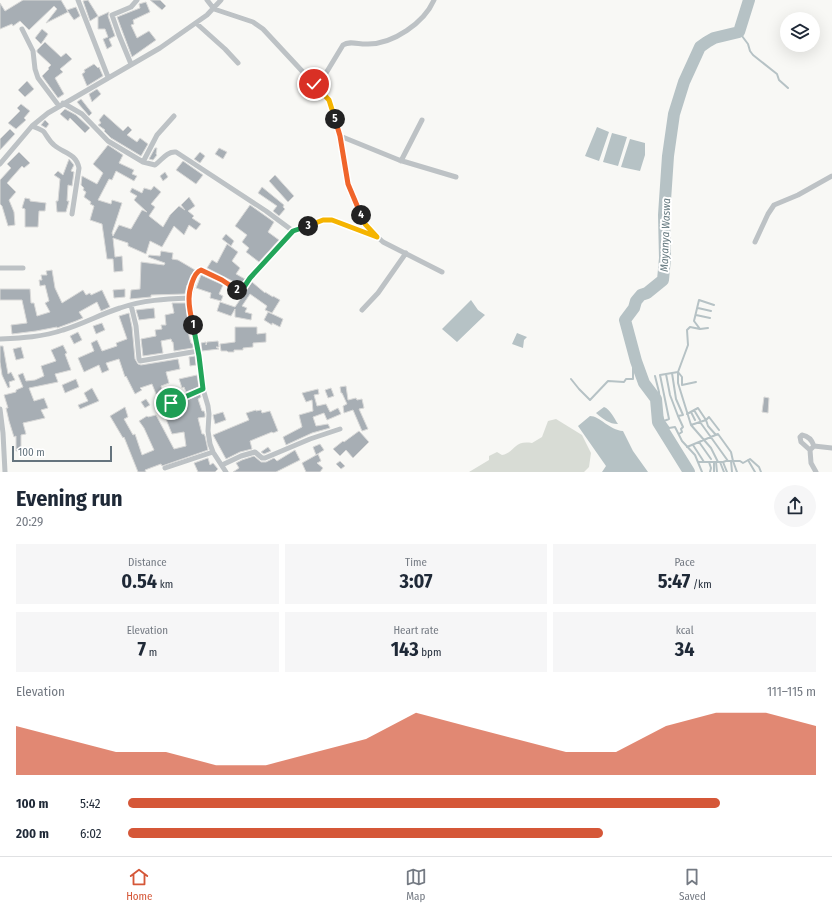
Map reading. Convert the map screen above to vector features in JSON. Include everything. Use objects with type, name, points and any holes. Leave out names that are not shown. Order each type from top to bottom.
[{"type":"street","points":[[78,0],[108,77]]},
{"type":"street","points":[[131,64],[118,36],[112,15],[131,7],[137,0]]},
{"type":"street","points":[[207,0],[214,9],[253,22],[263,29],[329,100],[340,136],[348,184],[365,224],[377,237]]},
{"type":"street","points":[[0,164],[32,126],[61,104],[160,48],[214,9],[221,0]]},
{"type":"street","points":[[317,88],[344,45],[349,43],[366,45],[381,43],[391,39],[425,15],[434,0]]},
{"type":"street","points":[[196,23],[225,49],[238,64]]},
{"type":"street","points":[[22,28],[33,51],[35,69],[38,78],[61,104],[82,114],[108,141],[143,162],[155,165],[168,154],[176,152],[266,211],[293,231]]},
{"type":"street","points":[[143,162],[157,135],[174,116]]},
{"type":"street","points":[[401,161],[422,120]]},
{"type":"street","points":[[32,126],[43,132],[52,144],[68,153],[78,163],[79,168],[72,214]]},
{"type":"street","points":[[340,136],[401,161],[456,178]]},
{"type":"street","points":[[755,242],[768,214],[774,205],[798,195],[832,176]]},
{"type":"street","points":[[226,472],[213,452],[208,431],[208,406],[203,389],[189,298],[195,277],[200,271],[222,280],[240,291],[293,231],[323,220],[332,220],[377,237],[442,272]]},
{"type":"street","points":[[362,310],[378,293],[406,253]]},
{"type":"street","points":[[0,268],[22,268]]},
{"type":"street","points":[[0,339],[32,337],[63,330],[119,308],[131,305],[160,300],[189,298]]},
{"type":"street","points":[[131,305],[136,326],[140,361],[198,351]]},
{"type":"street","points":[[171,403],[203,389]]},
{"type":"street","points":[[0,410],[5,472]]},
{"type":"street","points":[[222,465],[241,456],[255,452],[262,458],[265,458],[310,439],[340,429]]},
{"type":"street","points":[[816,472],[811,463],[812,448],[832,448]]},
{"type":"street","points":[[165,468],[213,452]]},
{"type":"shaded area","points":[[597,127],[609,132],[599,161],[585,156]]},
{"type":"shaded area","points":[[612,133],[627,137],[618,166],[603,162]]},
{"type":"shaded area","points":[[630,139],[645,143],[645,155],[640,171],[621,167]]},
{"type":"shaded area","points":[[471,300],[478,310],[485,315],[457,342],[442,329]]},
{"type":"shaded area","points":[[517,333],[527,337],[524,340],[523,348],[512,344]]},
{"type":"shaded area","points":[[604,407],[610,412],[618,424],[609,422],[596,413]]},
{"type":"shaded area","points":[[590,416],[597,418],[613,428],[623,431],[633,451],[648,472],[602,472],[606,466],[578,426]]},
{"type":"shaded area","points":[[556,419],[582,435],[591,453],[589,467],[584,472],[469,472],[489,460],[489,456],[497,452],[502,455],[507,454],[521,443],[532,443],[542,437],[548,421]]},
{"type":"building","points":[[23,0],[61,0],[68,12],[46,23],[57,9],[54,6],[29,30],[20,21],[13,26],[12,24],[0,29],[0,3],[5,11]]},
{"type":"building","points":[[88,0],[98,16],[90,21],[83,1]]},
{"type":"building","points":[[150,0],[160,0],[166,6],[162,10]]},
{"type":"building","points":[[146,2],[150,12],[133,20],[134,24],[131,25],[137,38],[149,31],[156,40],[132,57],[117,17],[140,8],[139,4]]},
{"type":"building","points":[[76,7],[80,16],[74,20],[67,10]]},
{"type":"building","points":[[109,12],[108,16],[115,36],[109,39],[112,46],[107,49],[103,39],[108,37],[105,29],[98,29],[98,17]]},
{"type":"building","points":[[42,29],[48,34],[41,44],[35,38]]},
{"type":"building","points":[[45,42],[61,57],[66,53],[72,59],[60,69],[63,72],[55,78],[64,94],[58,98],[42,76],[51,65],[37,52],[37,50]]},
{"type":"building","points":[[94,64],[98,68],[99,67],[103,76],[87,86],[82,74],[85,72],[84,70]]},
{"type":"building","points":[[27,81],[34,89],[25,97],[18,90]]},
{"type":"building","points":[[97,89],[101,94],[92,102],[89,94]]},
{"type":"building","points":[[81,99],[92,113],[89,116],[77,102]]},
{"type":"building","points":[[21,104],[30,111],[24,118],[26,120],[16,129],[8,123],[20,111],[17,108]]},
{"type":"building","points":[[65,109],[76,115],[90,128],[85,133],[70,118],[68,121],[60,114]]},
{"type":"building","points":[[104,114],[123,131],[128,126],[132,130],[127,135],[137,142],[140,138],[148,144],[141,156],[111,138],[104,131],[105,130],[98,125],[101,123],[99,120]]},
{"type":"building","points":[[45,120],[49,124],[46,128],[41,125]]},
{"type":"building","points":[[10,129],[15,134],[0,150],[0,139]]},
{"type":"building","points":[[108,145],[123,155],[119,163],[134,170],[132,174],[137,176],[134,181],[116,171],[112,180],[109,179],[98,200],[111,204],[112,200],[122,203],[112,233],[113,236],[119,225],[131,229],[142,210],[147,212],[134,200],[137,196],[130,192],[132,188],[142,193],[144,188],[151,190],[154,186],[161,192],[151,204],[155,207],[149,216],[163,227],[170,215],[179,206],[185,210],[181,205],[189,197],[195,206],[188,211],[194,216],[192,218],[201,224],[196,230],[189,225],[184,235],[174,226],[162,247],[150,241],[146,254],[128,246],[128,243],[113,238],[115,257],[122,256],[123,271],[114,272],[113,259],[107,259],[102,224],[90,220],[94,206],[84,197],[86,192],[83,190],[84,188],[81,185],[82,176],[97,184],[103,173],[93,164]]},
{"type":"building","points":[[155,148],[157,148],[157,155],[153,160],[149,159]]},
{"type":"building","points":[[219,148],[227,152],[223,159],[215,154]]},
{"type":"building","points":[[19,152],[30,163],[24,168],[22,166],[7,183],[16,192],[9,200],[14,212],[15,225],[8,226],[0,204],[0,180],[11,168],[7,164]]},
{"type":"building","points":[[200,152],[205,156],[200,163],[194,159]]},
{"type":"building","points":[[69,159],[74,165],[71,171],[74,172],[72,186],[68,185],[67,201],[69,201],[66,212],[57,212],[56,201],[58,201],[60,179],[54,175],[58,171],[63,175]]},
{"type":"building","points":[[183,161],[203,175],[196,184],[176,170]]},
{"type":"building","points":[[165,172],[168,177],[163,181],[160,176]]},
{"type":"building","points":[[275,175],[294,196],[288,202],[269,181]]},
{"type":"building","points":[[262,187],[284,205],[283,207],[285,209],[279,216],[273,211],[277,206],[258,193]]},
{"type":"building","points":[[25,198],[30,199],[30,201],[46,203],[45,211],[39,211],[38,227],[25,227],[25,209],[22,208]]},
{"type":"building","points":[[250,205],[274,222],[268,232],[279,240],[259,262],[246,252],[249,248],[242,242],[247,235],[235,226]]},
{"type":"building","points":[[226,234],[234,241],[231,246],[222,239]]},
{"type":"building","points":[[227,244],[238,252],[232,261],[240,268],[236,274],[245,279],[240,285],[207,268],[212,260],[217,263]]},
{"type":"building","points":[[161,251],[173,253],[172,259],[178,260],[195,270],[191,276],[189,286],[187,285],[185,294],[151,295],[151,297],[130,299],[131,290],[140,289],[141,262],[164,265],[165,263],[148,257],[149,255],[160,256]]},
{"type":"building","points":[[52,270],[55,288],[62,303],[83,290],[86,295],[90,293],[91,295],[102,290],[110,307],[101,311],[97,302],[79,312],[83,318],[76,321],[57,328],[12,334],[11,325],[27,323],[22,300],[0,300],[0,289],[30,289],[31,303],[34,303],[37,316],[50,312],[45,303],[49,301],[45,285],[40,286],[39,280],[42,280],[41,275],[47,275],[46,271]]},
{"type":"building","points":[[201,275],[223,285],[219,294],[223,296],[221,301],[210,298],[211,293],[196,288]]},
{"type":"building","points":[[252,282],[265,293],[280,300],[272,313],[265,310],[267,306],[250,294],[242,306],[247,308],[245,312],[252,314],[251,320],[235,317],[235,309],[231,316],[217,311],[220,302],[235,307]]},
{"type":"building","points":[[125,289],[125,297],[114,298],[113,290]]},
{"type":"building","points":[[172,303],[186,303],[189,336],[191,343],[193,344],[193,348],[174,351],[173,342],[171,339],[161,341],[163,353],[143,356],[141,339],[156,336],[155,330],[162,329],[161,325],[166,325],[165,315],[174,313]]},
{"type":"building","points":[[154,308],[155,318],[139,320],[136,310]]},
{"type":"building","points":[[268,312],[283,319],[280,327],[272,323],[272,325],[264,320]]},
{"type":"building","points":[[129,313],[135,359],[138,364],[141,365],[178,359],[180,369],[166,372],[169,383],[161,386],[168,405],[173,407],[200,394],[201,397],[198,399],[202,411],[204,411],[205,414],[205,417],[198,418],[202,434],[205,436],[208,450],[162,466],[161,464],[145,470],[146,472],[138,472],[124,437],[123,438],[110,416],[125,407],[128,417],[124,419],[133,435],[135,434],[142,455],[154,450],[144,428],[139,421],[147,416],[156,415],[174,449],[186,446],[184,432],[172,434],[152,384],[140,388],[142,390],[135,394],[126,376],[125,377],[119,359],[106,363],[109,370],[102,373],[99,365],[84,372],[78,358],[94,351],[91,343],[97,340],[102,351],[117,346],[116,343],[127,339],[119,316]]},
{"type":"building","points":[[102,323],[105,330],[96,334],[93,326]]},
{"type":"building","points":[[235,327],[257,327],[257,334],[266,333],[266,342],[253,343],[253,347],[243,348],[243,350],[234,350],[234,352],[221,351],[220,344],[235,342]]},
{"type":"building","points":[[78,332],[82,340],[74,344],[70,336]]},
{"type":"building","points":[[218,341],[219,347],[216,347],[219,349],[202,351],[201,343],[206,342],[206,345],[207,342]]},
{"type":"building","points":[[63,345],[67,353],[65,354],[71,370],[55,374],[58,382],[29,388],[34,401],[44,398],[48,408],[41,410],[45,418],[23,423],[26,434],[21,435],[21,451],[16,451],[16,436],[14,437],[9,421],[6,408],[8,408],[4,395],[16,392],[16,390],[23,387],[18,375],[23,373],[26,381],[35,380],[44,376],[41,366],[56,361],[51,350]]},
{"type":"building","points":[[0,346],[3,346],[8,374],[11,372],[15,380],[9,382],[10,387],[8,388],[2,375]]},
{"type":"building","points":[[21,347],[24,358],[16,360],[13,349]]},
{"type":"building","points":[[195,356],[196,365],[190,366],[189,357]]},
{"type":"building","points":[[197,375],[199,387],[186,392],[184,387],[182,388],[179,379]]},
{"type":"building","points":[[76,379],[79,387],[65,393],[62,385]]},
{"type":"building","points":[[346,386],[348,400],[356,398],[357,400],[362,399],[364,408],[359,409],[368,429],[362,431],[353,410],[344,413],[343,406],[347,404],[341,393],[340,387]]},
{"type":"building","points":[[92,388],[99,401],[80,409],[78,405],[88,401],[84,393]]},
{"type":"building","points":[[331,388],[334,396],[328,398],[325,390]]},
{"type":"building","points":[[318,389],[319,394],[314,395],[317,406],[326,404],[330,412],[338,408],[341,414],[327,420],[324,413],[313,417],[316,426],[328,424],[330,428],[312,433],[286,445],[283,437],[302,427],[299,415],[313,411],[312,400],[306,402],[302,393]]},
{"type":"building","points":[[764,397],[769,398],[768,413],[762,412]]},
{"type":"building","points":[[146,399],[150,405],[145,408],[141,402]]},
{"type":"building","points":[[261,410],[262,413],[270,411],[278,431],[250,441],[252,449],[240,452],[226,459],[213,435],[249,420],[246,413]]},
{"type":"building","points":[[223,412],[226,420],[215,424],[213,415]]},
{"type":"building","points":[[359,431],[369,442],[353,458],[346,450],[340,456],[333,449],[343,441],[344,442]]},
{"type":"building","points":[[320,444],[324,450],[316,455],[313,447]]},
{"type":"building","points":[[268,447],[271,451],[264,454],[261,452]]},
{"type":"building","points":[[295,450],[300,460],[276,472],[233,472],[239,468],[236,463],[242,460],[254,456],[261,462],[266,462],[274,458],[277,461]]},
{"type":"building","points":[[318,454],[321,461],[317,463],[323,468],[320,472],[306,472],[302,463]]},
{"type":"building","points":[[208,458],[210,465],[213,463],[218,469],[215,472],[198,472],[194,463]]},
{"type":"building","points":[[340,461],[345,466],[341,469],[336,464]]},
{"type":"waterway","name":"Mayanya Waswa","points":[[689,472],[658,422],[656,399],[644,383],[636,361],[625,320],[641,295],[647,293],[663,280],[665,258],[664,215],[668,156],[674,114],[684,82],[700,47],[714,38],[739,32],[749,0]]},
{"type":"waterway","points":[[739,32],[748,44],[753,55],[777,74],[779,80],[788,88]]},
{"type":"waterway","points":[[700,329],[694,321],[699,300],[714,305]]},
{"type":"waterway","points":[[698,308],[711,311]]},
{"type":"waterway","points":[[696,315],[710,318]]},
{"type":"waterway","points":[[708,328],[700,329],[690,327],[687,330],[688,345],[678,372],[678,383],[691,425],[711,448],[718,462]]},
{"type":"waterway","points":[[571,379],[590,400],[608,381],[624,382],[626,379],[633,379],[633,365],[636,361]]},
{"type":"waterway","points":[[679,434],[682,432],[681,429],[683,427],[678,416],[683,415],[676,399],[672,373],[678,372],[682,377],[682,385],[696,382]]},
{"type":"waterway","points":[[672,373],[666,374],[670,395],[678,416]]},
{"type":"waterway","points":[[666,374],[660,375],[669,419],[664,421],[669,428],[675,427],[682,441],[695,455],[702,472]]},
{"type":"waterway","name":"Mayanya Waswa","points":[[655,376],[659,392],[661,413],[664,421]]},
{"type":"waterway","points":[[687,414],[698,408],[706,420],[691,425]]},
{"type":"waterway","points":[[694,410],[700,420]]},
{"type":"waterway","points":[[691,412],[695,420]]},
{"type":"waterway","points":[[716,435],[708,426],[706,420],[709,417],[719,430]]},
{"type":"waterway","points":[[700,422],[728,461]]},
{"type":"waterway","points":[[687,447],[718,434],[731,452],[733,461],[740,461],[743,463],[750,459],[759,467],[761,472]]},
{"type":"waterway","points":[[699,442],[711,459]]},
{"type":"waterway","points":[[693,445],[704,462]]},
{"type":"waterway","points":[[748,460],[755,472]]},
{"type":"waterway","points":[[731,461],[732,472]]},
{"type":"waterway","points":[[699,462],[733,461],[737,472]]},
{"type":"waterway","points":[[709,462],[711,468],[710,472]]},
{"type":"waterway","points":[[714,462],[714,472]]},
{"type":"waterway","points":[[716,462],[717,472]]},
{"type":"waterway","points":[[720,462],[724,472]]},
{"type":"waterway","points":[[723,462],[727,472]]},
{"type":"route","points":[[171,403],[203,389],[189,298],[198,272],[201,270],[240,291],[267,258],[293,231],[323,220],[332,220],[377,237],[365,224],[348,184],[344,154],[330,102],[314,84]]}]
